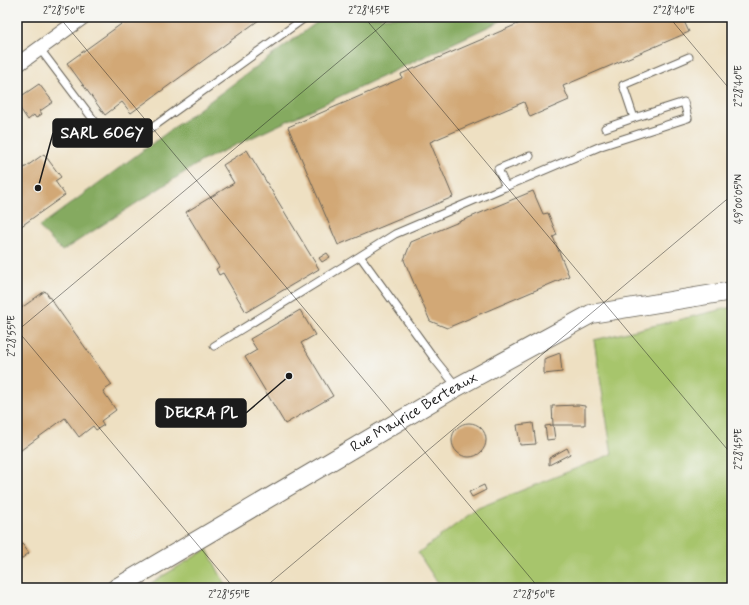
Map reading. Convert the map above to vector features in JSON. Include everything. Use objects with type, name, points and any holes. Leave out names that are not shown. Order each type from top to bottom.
[{"type":"street","points":[[17,66],[83,17]]},
{"type":"street","name":"Rue Maurice Berteaux","points":[[116,588],[457,387],[591,314],[732,291]]},
{"type":"lane","points":[[40,49],[96,123],[109,130],[134,133],[153,128],[306,17]]},
{"type":"lane","points":[[634,118],[623,85],[689,57]]},
{"type":"lane","points":[[214,346],[395,234],[601,146],[688,118],[684,102],[606,128]]},
{"type":"lane","points":[[506,187],[498,170],[530,156]]},
{"type":"lane","points":[[360,256],[436,361],[457,387]]},
{"type":"green space","points":[[324,17],[509,17],[202,161],[62,251],[39,227]]},
{"type":"green space","points":[[732,307],[732,588],[441,588],[418,553],[478,508],[612,454],[594,340]]},
{"type":"green space","points":[[207,549],[227,588],[143,588]]},
{"type":"building","points":[[131,17],[263,17],[131,113],[122,102],[105,115],[67,63]]},
{"type":"building","points":[[534,17],[682,17],[689,32],[563,86],[569,100],[530,117],[524,102],[430,142],[453,197],[338,245],[288,127],[402,78],[401,74]]},
{"type":"building","points":[[39,84],[53,102],[40,111],[42,114],[36,118],[34,115],[28,120],[17,104],[17,99]]},
{"type":"building","points":[[247,150],[319,269],[246,312],[223,273],[219,275],[216,269],[219,267],[186,212],[234,183],[223,165]]},
{"type":"building","points":[[44,154],[61,177],[55,181],[65,195],[20,227],[17,223],[17,173]]},
{"type":"building","points":[[533,191],[543,214],[548,213],[557,235],[553,237],[569,276],[447,328],[430,321],[404,260],[411,242]]},
{"type":"building","points":[[327,253],[330,257],[322,262],[319,258]]},
{"type":"building","points":[[45,291],[112,385],[103,391],[116,410],[101,421],[104,425],[96,430],[93,426],[79,437],[65,418],[17,453],[17,311]]},
{"type":"building","points":[[300,310],[315,335],[301,343],[333,396],[285,424],[245,357],[257,350],[250,339]]},
{"type":"building","points":[[560,353],[562,372],[544,374],[544,359]]},
{"type":"building","points":[[552,406],[585,406],[585,425],[553,425]]},
{"type":"building","points":[[466,423],[472,423],[476,424],[483,430],[486,440],[485,447],[479,454],[472,457],[466,457],[462,456],[455,450],[452,443],[452,437],[453,433],[459,426]]},
{"type":"building","points":[[533,423],[536,444],[520,445],[517,425]]},
{"type":"building","points":[[553,425],[555,439],[547,440],[545,426]]},
{"type":"building","points":[[567,448],[570,454],[549,465],[549,458]]},
{"type":"building","points":[[484,485],[486,490],[472,497],[469,492]]},
{"type":"building","points":[[17,537],[29,553],[17,562]]},
{"type":"place","name":"SARL GOGY","points":[[38,188]]},
{"type":"place","name":"DEKRA PL","points":[[289,376]]}]
